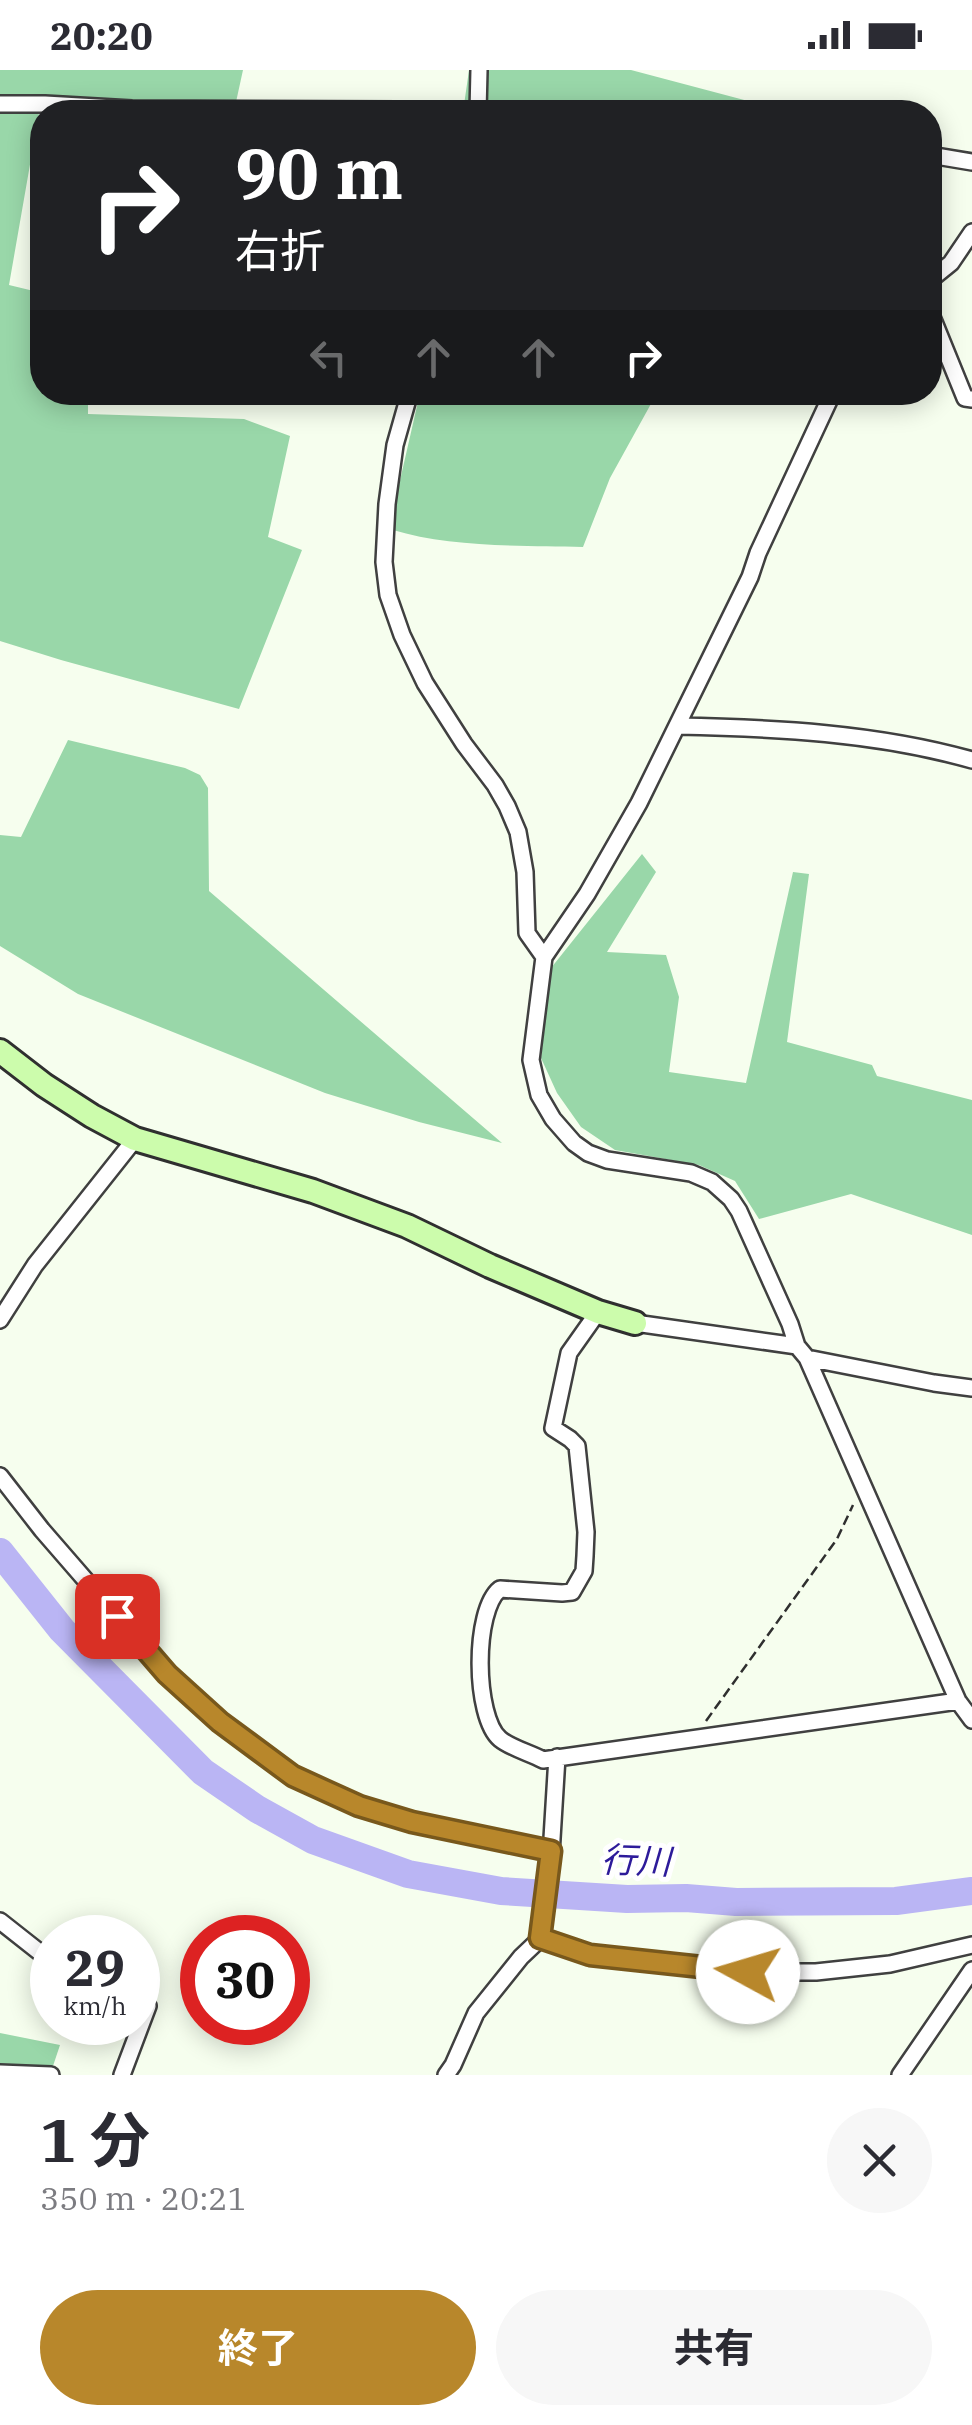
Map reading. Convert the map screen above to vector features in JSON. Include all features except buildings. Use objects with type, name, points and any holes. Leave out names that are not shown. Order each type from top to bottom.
[{"type":"street","points":[[479,100],[480,70]]},
{"type":"street","points":[[0,104],[30,105]]},
{"type":"street","points":[[942,157],[972,162]]},
{"type":"street","points":[[942,270],[972,232]]},
{"type":"street","points":[[942,341],[966,398],[972,399]]},
{"type":"street","points":[[406,405],[395,445],[387,504],[384,562],[388,595],[424,683],[507,806],[518,832],[525,872],[527,933],[544,956]]},
{"type":"street","points":[[827,405],[750,577],[640,803],[587,894],[544,956],[530,1060],[539,1095],[553,1119],[588,1153],[607,1160],[691,1173],[712,1182],[731,1199],[745,1222],[958,1701],[972,1720]]},
{"type":"street","points":[[677,726],[820,733],[914,746],[972,760]]},
{"type":"street","points":[[0,1051],[92,1116],[135,1139],[313,1191],[407,1226],[598,1312],[635,1324],[802,1352],[972,1388]]},
{"type":"street","points":[[0,1320],[35,1265],[135,1139]]},
{"type":"street","points":[[598,1312],[568,1353],[553,1428],[577,1446],[586,1532],[584,1571],[572,1592],[500,1589],[492,1595],[484,1613],[481,1637],[484,1700],[498,1738],[543,1760],[958,1701]]},
{"type":"street","points":[[0,1476],[167,1674],[220,1722],[293,1776],[359,1806],[412,1822],[551,1851]]},
{"type":"street","points":[[446,2075],[476,2013],[541,1935],[550,1871],[557,1757]]},
{"type":"street","points":[[0,1922],[30,1945]]},
{"type":"street","points":[[541,1935],[590,1955],[748,1972],[816,1972],[890,1964],[972,1945]]},
{"type":"street","points":[[900,2075],[972,1970]]},
{"type":"street","points":[[122,2075],[133,2045]]},
{"type":"street","points":[[0,2073],[51,2075]]},
{"type":"path","points":[[694,1739],[837,1539],[864,1486]]},
{"type":"green space","points":[[0,70],[243,70],[236,100],[30,100],[30,165],[9,285],[30,290],[30,405],[88,405],[88,414],[244,419],[290,436],[268,537],[302,550],[239,709],[0,641]]},
{"type":"green space","points":[[469,70],[631,70],[744,100],[465,100]]},
{"type":"green space","points":[[417,405],[650,405],[610,478],[583,547],[462,543],[415,536],[393,530],[390,524]]},
{"type":"green space","points":[[68,740],[200,775],[208,788],[209,891],[502,1143],[325,1093],[78,994],[0,946],[0,835],[21,837]]},
{"type":"green space","points":[[642,854],[656,872],[607,952],[666,955],[679,997],[669,1072],[746,1083],[793,872],[809,874],[787,1042],[872,1065],[877,1076],[972,1100],[972,1235],[851,1194],[759,1219],[735,1181],[699,1165],[615,1150],[581,1127],[557,1093],[541,1058],[551,968]]},
{"type":"green space","points":[[0,2033],[30,2039],[30,2045],[60,2045],[50,2075],[0,2075]]},
{"type":"waterway","name":"行川","points":[[0,1552],[62,1630],[203,1772],[257,1809],[313,1840],[408,1874],[501,1891],[627,1899],[896,1901],[972,1891]]},
{"type":"route","points":[[117,1616],[167,1674],[220,1722],[293,1776],[359,1806],[412,1822],[551,1851],[540,1938],[590,1955],[748,1972]]}]
